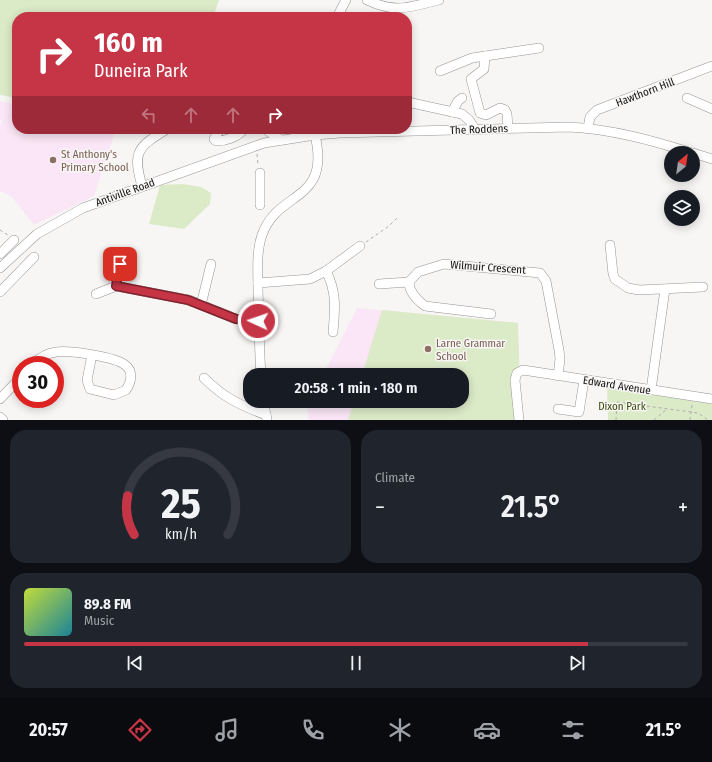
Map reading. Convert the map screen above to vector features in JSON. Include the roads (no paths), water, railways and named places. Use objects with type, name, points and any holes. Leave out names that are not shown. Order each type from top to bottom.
[{"type":"street","points":[[340,12],[346,0]]},
{"type":"street","points":[[367,0],[382,7],[394,9],[439,0]]},
{"type":"street","points":[[441,68],[472,58],[536,50]]},
{"type":"street","points":[[485,56],[484,69],[471,79],[480,113],[486,115],[500,108],[505,110],[507,114],[508,128]]},
{"type":"street","name":"Hawthorn Hill","points":[[588,128],[590,117],[597,110],[712,66]]},
{"type":"street","points":[[452,112],[458,101],[462,98]]},
{"type":"street","points":[[687,98],[712,109]]},
{"type":"street","points":[[412,103],[452,112],[466,117],[475,129]]},
{"type":"street","name":"The Roddens","points":[[412,131],[508,128],[588,128],[625,134],[667,146]]},
{"type":"street","points":[[142,186],[137,164],[140,148],[159,134]]},
{"type":"street","points":[[217,134],[214,139],[216,141],[240,134]]},
{"type":"street","points":[[259,144],[261,134]]},
{"type":"street","points":[[272,134],[281,140]]},
{"type":"street","name":"The Roddens","points":[[259,144],[315,135],[342,134]]},
{"type":"street","points":[[261,368],[258,321],[258,251],[262,234],[266,226],[278,211],[304,192],[314,177],[318,160],[315,135]]},
{"type":"street","name":"Antiville Road","points":[[0,268],[27,243],[62,219],[84,208],[259,144]]},
{"type":"street","name":"The Roddens","points":[[700,155],[712,159]]},
{"type":"street","points":[[260,173],[260,205]]},
{"type":"street","points":[[0,254],[14,240]]},
{"type":"street","points":[[610,245],[613,274],[621,285],[632,290],[703,286]]},
{"type":"street","points":[[258,283],[302,281],[326,272],[360,246]]},
{"type":"street","points":[[116,286],[122,253]]},
{"type":"street","points":[[0,292],[34,257]]},
{"type":"street","points":[[201,305],[211,264]]},
{"type":"street","name":"Wilmuir Crescent","points":[[409,282],[418,272],[444,264],[540,273],[546,281],[559,350],[560,359],[558,376]]},
{"type":"street","points":[[326,272],[335,295],[333,332]]},
{"type":"street","points":[[379,284],[409,282],[411,291],[418,301],[425,306],[491,314]]},
{"type":"street","points":[[96,294],[116,286],[185,299],[236,319],[258,321]]},
{"type":"street","points":[[651,390],[665,289]]},
{"type":"street","points":[[44,356],[56,352],[67,351],[92,355],[118,361],[127,366],[131,379],[126,390],[114,394],[90,389],[87,380],[92,355]]},
{"type":"street","name":"Edward Avenue","points":[[519,420],[515,380],[517,373],[523,370],[712,399]]},
{"type":"street","points":[[204,378],[218,392],[235,404],[267,418]]},
{"type":"street","points":[[558,409],[579,412],[584,380]]},
{"type":"street","points":[[0,399],[12,386]]},
{"type":"street","points":[[265,408],[267,418]]},
{"type":"street","points":[[0,417],[3,420]]},
{"type":"place","name":"St Anthony's Primary School","points":[[53,160]]},
{"type":"place","name":"Larne Grammar School","points":[[428,349]]},
{"type":"park label","name":"Dixon Park","points":[[622,406]]}]
